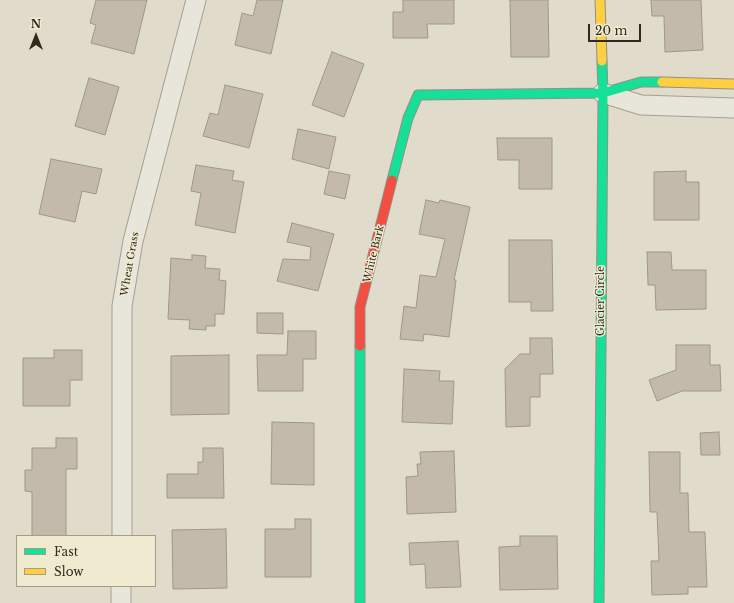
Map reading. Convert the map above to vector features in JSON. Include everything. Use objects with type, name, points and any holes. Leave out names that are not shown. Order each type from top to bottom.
[{"type":"street","name":"Wheat Grass","points":[[122,535],[122,306],[133,241],[196,0]]},
{"type":"street","name":"Glacier Circle","points":[[599,603],[603,93],[600,0]]},
{"type":"street","points":[[603,93],[641,82],[734,84]]},
{"type":"street","points":[[603,93],[641,105],[734,108]]},
{"type":"street","name":"White Bark","points":[[360,603],[360,307],[408,118],[418,95],[603,93]]},
{"type":"street","points":[[121,587],[121,603]]},
{"type":"building","points":[[96,0],[147,0],[134,54],[91,43],[96,25],[90,23]]},
{"type":"building","points":[[257,0],[283,0],[271,54],[235,45],[242,13],[253,16]]},
{"type":"building","points":[[403,0],[454,0],[454,24],[427,24],[428,38],[393,38],[393,12],[403,12]]},
{"type":"building","points":[[510,0],[548,0],[549,57],[511,57]]},
{"type":"building","points":[[651,0],[701,0],[703,50],[665,52],[664,16],[652,16]]},
{"type":"building","points":[[332,52],[364,64],[344,117],[312,105]]},
{"type":"building","points":[[89,78],[119,87],[105,135],[75,126]]},
{"type":"building","points":[[225,85],[263,94],[249,148],[203,136],[210,113],[218,115]]},
{"type":"building","points":[[298,129],[336,137],[329,169],[292,159]]},
{"type":"building","points":[[497,138],[552,138],[552,189],[519,189],[519,160],[498,160]]},
{"type":"building","points":[[51,159],[102,169],[96,194],[82,191],[75,222],[39,214]]},
{"type":"building","points":[[196,165],[234,171],[232,180],[244,182],[235,233],[195,225],[201,193],[191,191]]},
{"type":"building","points":[[329,171],[350,175],[345,199],[324,194]]},
{"type":"building","points":[[686,171],[686,182],[699,182],[699,220],[654,220],[654,172]]},
{"type":"building","points":[[426,200],[439,203],[440,200],[470,207],[454,280],[456,280],[449,337],[424,334],[423,341],[400,339],[404,306],[416,308],[420,275],[436,277],[445,239],[419,234]]},
{"type":"building","points":[[292,223],[334,234],[318,291],[277,281],[283,259],[310,260],[311,247],[287,242]]},
{"type":"building","points":[[509,240],[552,240],[553,311],[531,311],[531,302],[509,302]]},
{"type":"building","points":[[647,252],[671,252],[672,270],[706,270],[706,309],[656,310],[655,285],[648,285]]},
{"type":"building","points":[[192,255],[206,256],[205,268],[220,269],[219,280],[226,281],[224,314],[215,314],[215,326],[206,326],[206,330],[189,329],[190,320],[168,319],[171,258],[192,260]]},
{"type":"building","points":[[257,313],[283,313],[283,334],[257,333]]},
{"type":"building","points":[[288,331],[316,331],[316,359],[303,359],[303,391],[258,391],[257,355],[287,355]]},
{"type":"building","points":[[530,338],[552,338],[553,374],[540,374],[540,397],[530,397],[530,426],[506,427],[505,369],[520,354],[530,354]]},
{"type":"building","points":[[676,345],[710,345],[710,365],[720,365],[721,391],[682,391],[657,401],[649,380],[676,370]]},
{"type":"building","points":[[54,350],[82,350],[82,380],[70,380],[70,406],[23,406],[23,358],[54,358]]},
{"type":"building","points":[[229,355],[229,414],[171,415],[171,356]]},
{"type":"building","points":[[404,369],[440,371],[439,381],[454,381],[452,424],[402,422]]},
{"type":"building","points":[[272,422],[314,423],[314,485],[271,484]]},
{"type":"building","points":[[719,432],[720,455],[701,455],[700,433]]},
{"type":"building","points":[[56,438],[77,438],[77,469],[66,469],[66,535],[32,535],[32,492],[25,491],[25,470],[32,470],[32,448],[56,448]]},
{"type":"building","points":[[203,448],[223,448],[224,498],[167,498],[167,474],[198,474],[198,462],[203,462]]},
{"type":"building","points":[[454,451],[456,512],[407,514],[406,477],[418,476],[417,464],[421,464],[420,452]]},
{"type":"building","points":[[649,452],[680,452],[680,493],[688,493],[689,532],[705,532],[707,587],[688,587],[688,594],[652,595],[651,561],[659,561],[657,512],[650,512]]},
{"type":"building","points":[[295,519],[311,519],[311,577],[265,577],[265,529],[295,529]]},
{"type":"building","points":[[226,529],[227,588],[173,589],[172,530]]},
{"type":"building","points":[[520,536],[557,536],[558,589],[500,590],[499,547],[520,546]]},
{"type":"building","points":[[458,541],[461,587],[426,588],[425,564],[410,565],[409,543]]},
{"type":"traffic: fast","points":[[599,603],[602,61]]},
{"type":"traffic: fast","points":[[392,180],[408,118],[418,95],[603,93],[641,82],[662,82]]},
{"type":"traffic: fast","points":[[360,346],[360,603]]},
{"type":"traffic: slow","points":[[600,0],[602,61]]},
{"type":"traffic: slow","points":[[662,82],[734,84]]},
{"type":"traffic: jam","points":[[360,346],[360,307],[392,180]]}]
